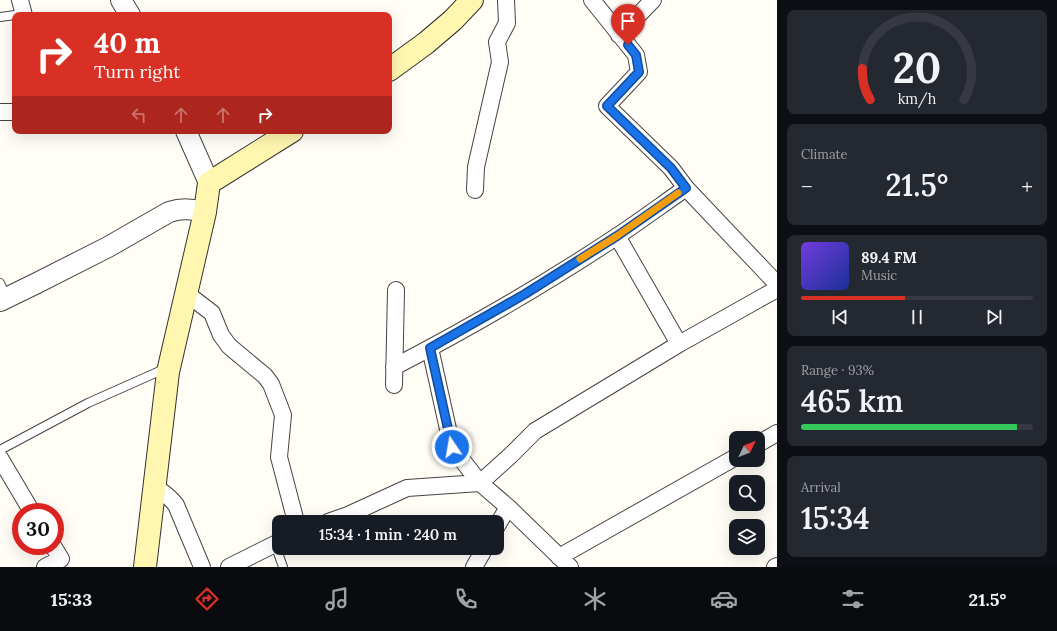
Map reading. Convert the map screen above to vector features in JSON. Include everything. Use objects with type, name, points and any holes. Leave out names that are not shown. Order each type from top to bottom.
[{"type":"main road","points":[[392,68],[426,43],[453,20],[472,0]]},
{"type":"main road","points":[[145,567],[168,372],[205,212],[209,183],[287,134]]},
{"type":"street","points":[[121,0],[128,12]]},
{"type":"street","points":[[475,190],[476,166],[500,62],[497,42],[507,23],[506,0]]},
{"type":"street","points":[[592,0],[636,55],[639,72],[607,106],[671,168],[686,188],[777,284]]},
{"type":"street","points":[[619,35],[653,0]]},
{"type":"street","points":[[0,112],[12,112]]},
{"type":"street","points":[[187,134],[209,183]]},
{"type":"street","points":[[394,367],[525,294],[617,236],[686,188]]},
{"type":"street","points":[[2,294],[108,246],[169,212],[195,209],[205,212]]},
{"type":"street","points":[[617,236],[680,344]]},
{"type":"street","points":[[348,515],[408,488],[480,483],[535,431],[680,344],[777,289]]},
{"type":"street","points":[[394,385],[396,290]]},
{"type":"street","points":[[186,293],[212,313],[221,335],[229,346],[265,376],[272,384],[283,415],[279,457],[294,515]]},
{"type":"street","points":[[430,348],[452,447],[480,483],[508,506],[565,562],[729,461]]},
{"type":"street","points":[[765,440],[777,433]]},
{"type":"street","points":[[0,458],[27,503]]},
{"type":"street","points":[[155,487],[163,492],[176,505],[202,567]]},
{"type":"street","points":[[503,515],[508,506]]},
{"type":"street","points":[[229,567],[272,546]]},
{"type":"street","points":[[474,567],[481,555]]},
{"type":"street","points":[[45,567],[60,557]]},
{"type":"lane","points":[[0,17],[12,14]]},
{"type":"lane","points":[[0,450],[88,403],[162,370],[168,372]]},
{"type":"lane","points":[[280,555],[283,567]]},
{"type":"slow traffic","points":[[580,259],[617,236],[678,193]]},
{"type":"route","points":[[452,447],[430,348],[525,294],[617,236],[686,188],[671,168],[607,106],[639,72],[636,55],[628,45]]}]
